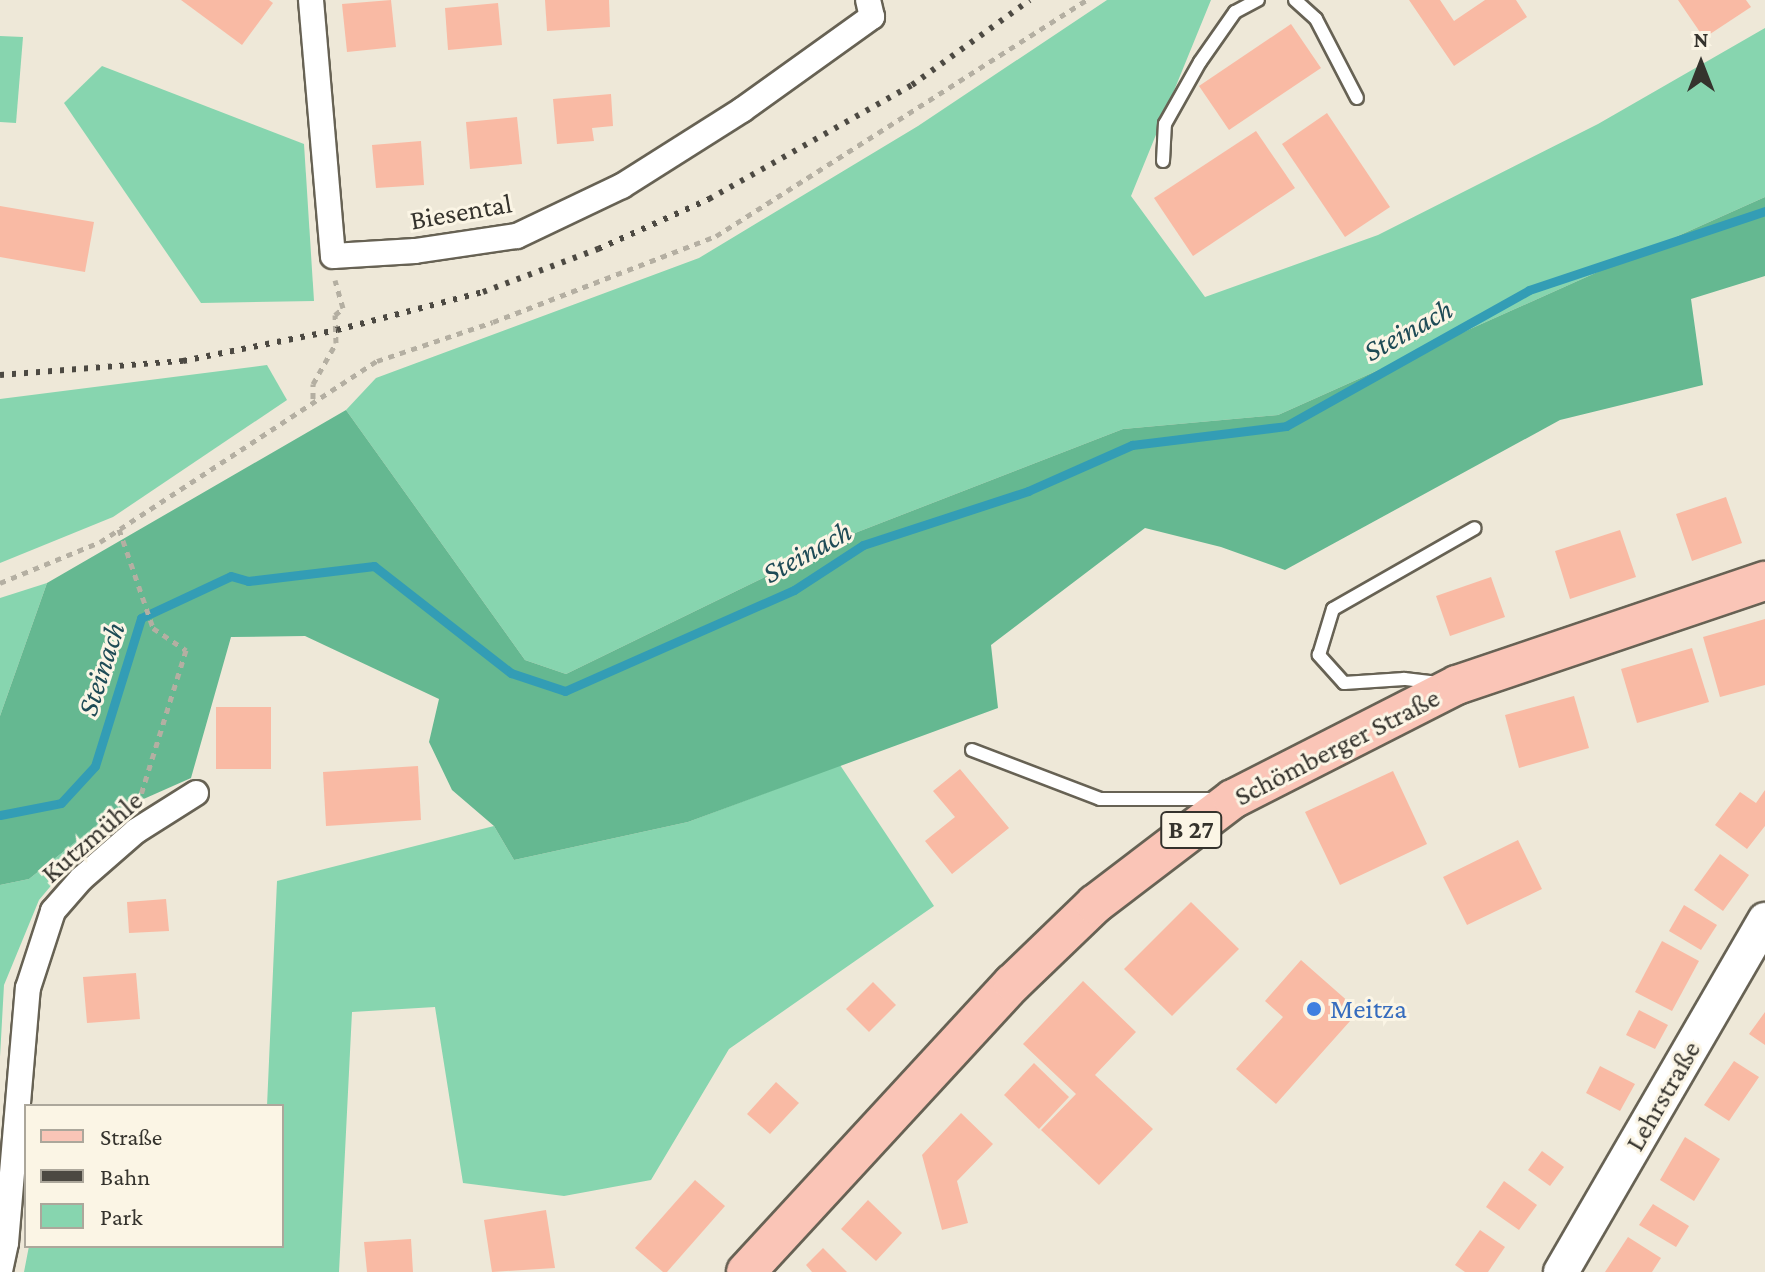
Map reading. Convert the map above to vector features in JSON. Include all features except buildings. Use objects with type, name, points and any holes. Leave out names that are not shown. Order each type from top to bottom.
[{"type":"main road","name":"Schömberger Straße","points":[[746,1272],[1022,974],[1095,904],[1233,799],[1457,685],[1765,581]]},
{"type":"street","points":[[311,0],[333,256]]},
{"type":"street","name":"Biesental","points":[[333,256],[415,251],[517,236],[622,186],[742,110],[872,17],[868,0]]},
{"type":"street","name":"Kutzmühle","points":[[0,1271],[6,1243],[28,988],[53,911],[81,879],[128,838],[196,793]]},
{"type":"street","name":"Lehrstraße","points":[[1561,1272],[1765,920]]},
{"type":"lane","points":[[1163,161],[1165,124],[1200,62],[1235,12],[1258,0]]},
{"type":"lane","points":[[1295,0],[1316,19],[1357,98]]},
{"type":"lane","points":[[1457,685],[1404,679],[1344,683],[1319,655],[1333,609],[1475,528]]},
{"type":"lane","points":[[972,750],[1100,799],[1233,799]]},
{"type":"path","points":[[0,583],[100,542],[377,361],[493,322],[716,236],[1086,0]]},
{"type":"path","points":[[313,400],[313,384],[336,343],[335,315],[343,308],[336,287],[333,256]]},
{"type":"path","points":[[119,529],[153,628],[186,650],[128,838]]},
{"type":"green space","points":[[1107,0],[1211,0],[1131,196],[1205,297],[1378,235],[1598,124],[1765,28],[1765,197],[1278,415],[1123,429],[855,533],[566,674],[525,660],[346,410],[376,378],[699,258],[918,126]]},
{"type":"green space","points":[[0,36],[23,37],[16,123],[0,122]]},
{"type":"green space","points":[[102,66],[304,144],[314,301],[201,303],[64,103]]},
{"type":"green space","points":[[1765,197],[1765,276],[1691,299],[1703,385],[1560,420],[1285,570],[1221,547],[1145,528],[991,645],[998,708],[688,822],[514,860],[494,826],[452,790],[429,742],[439,699],[305,636],[231,637],[191,778],[112,813],[29,879],[0,885],[0,716],[47,583],[346,410],[525,660],[566,674],[855,533],[1123,429],[1278,415]]},
{"type":"green space","points":[[267,365],[287,400],[113,517],[0,563],[0,399]]},
{"type":"green space","points":[[47,583],[0,716],[0,598]]},
{"type":"green space","points":[[840,765],[934,906],[729,1049],[651,1180],[564,1196],[463,1183],[435,1007],[352,1012],[339,1272],[24,1272],[29,1248],[284,1248],[284,1104],[267,1104],[277,881],[494,826],[514,860],[688,822]]},
{"type":"green space","points":[[112,813],[39,900],[4,985],[0,1057],[0,885],[29,879]]},
{"type":"waterway","name":"Steinach","points":[[0,815],[61,803],[95,766],[141,618],[231,576],[248,581],[374,566],[511,673],[565,691],[794,590],[863,545],[1028,491],[1132,445],[1286,426],[1529,290],[1765,211]]},
{"type":"railway","points":[[0,375],[183,361],[337,330],[483,292],[598,249],[709,199],[912,85],[1030,0]]},
{"type":"place","name":"Meitza","points":[[1314,1009]]}]
